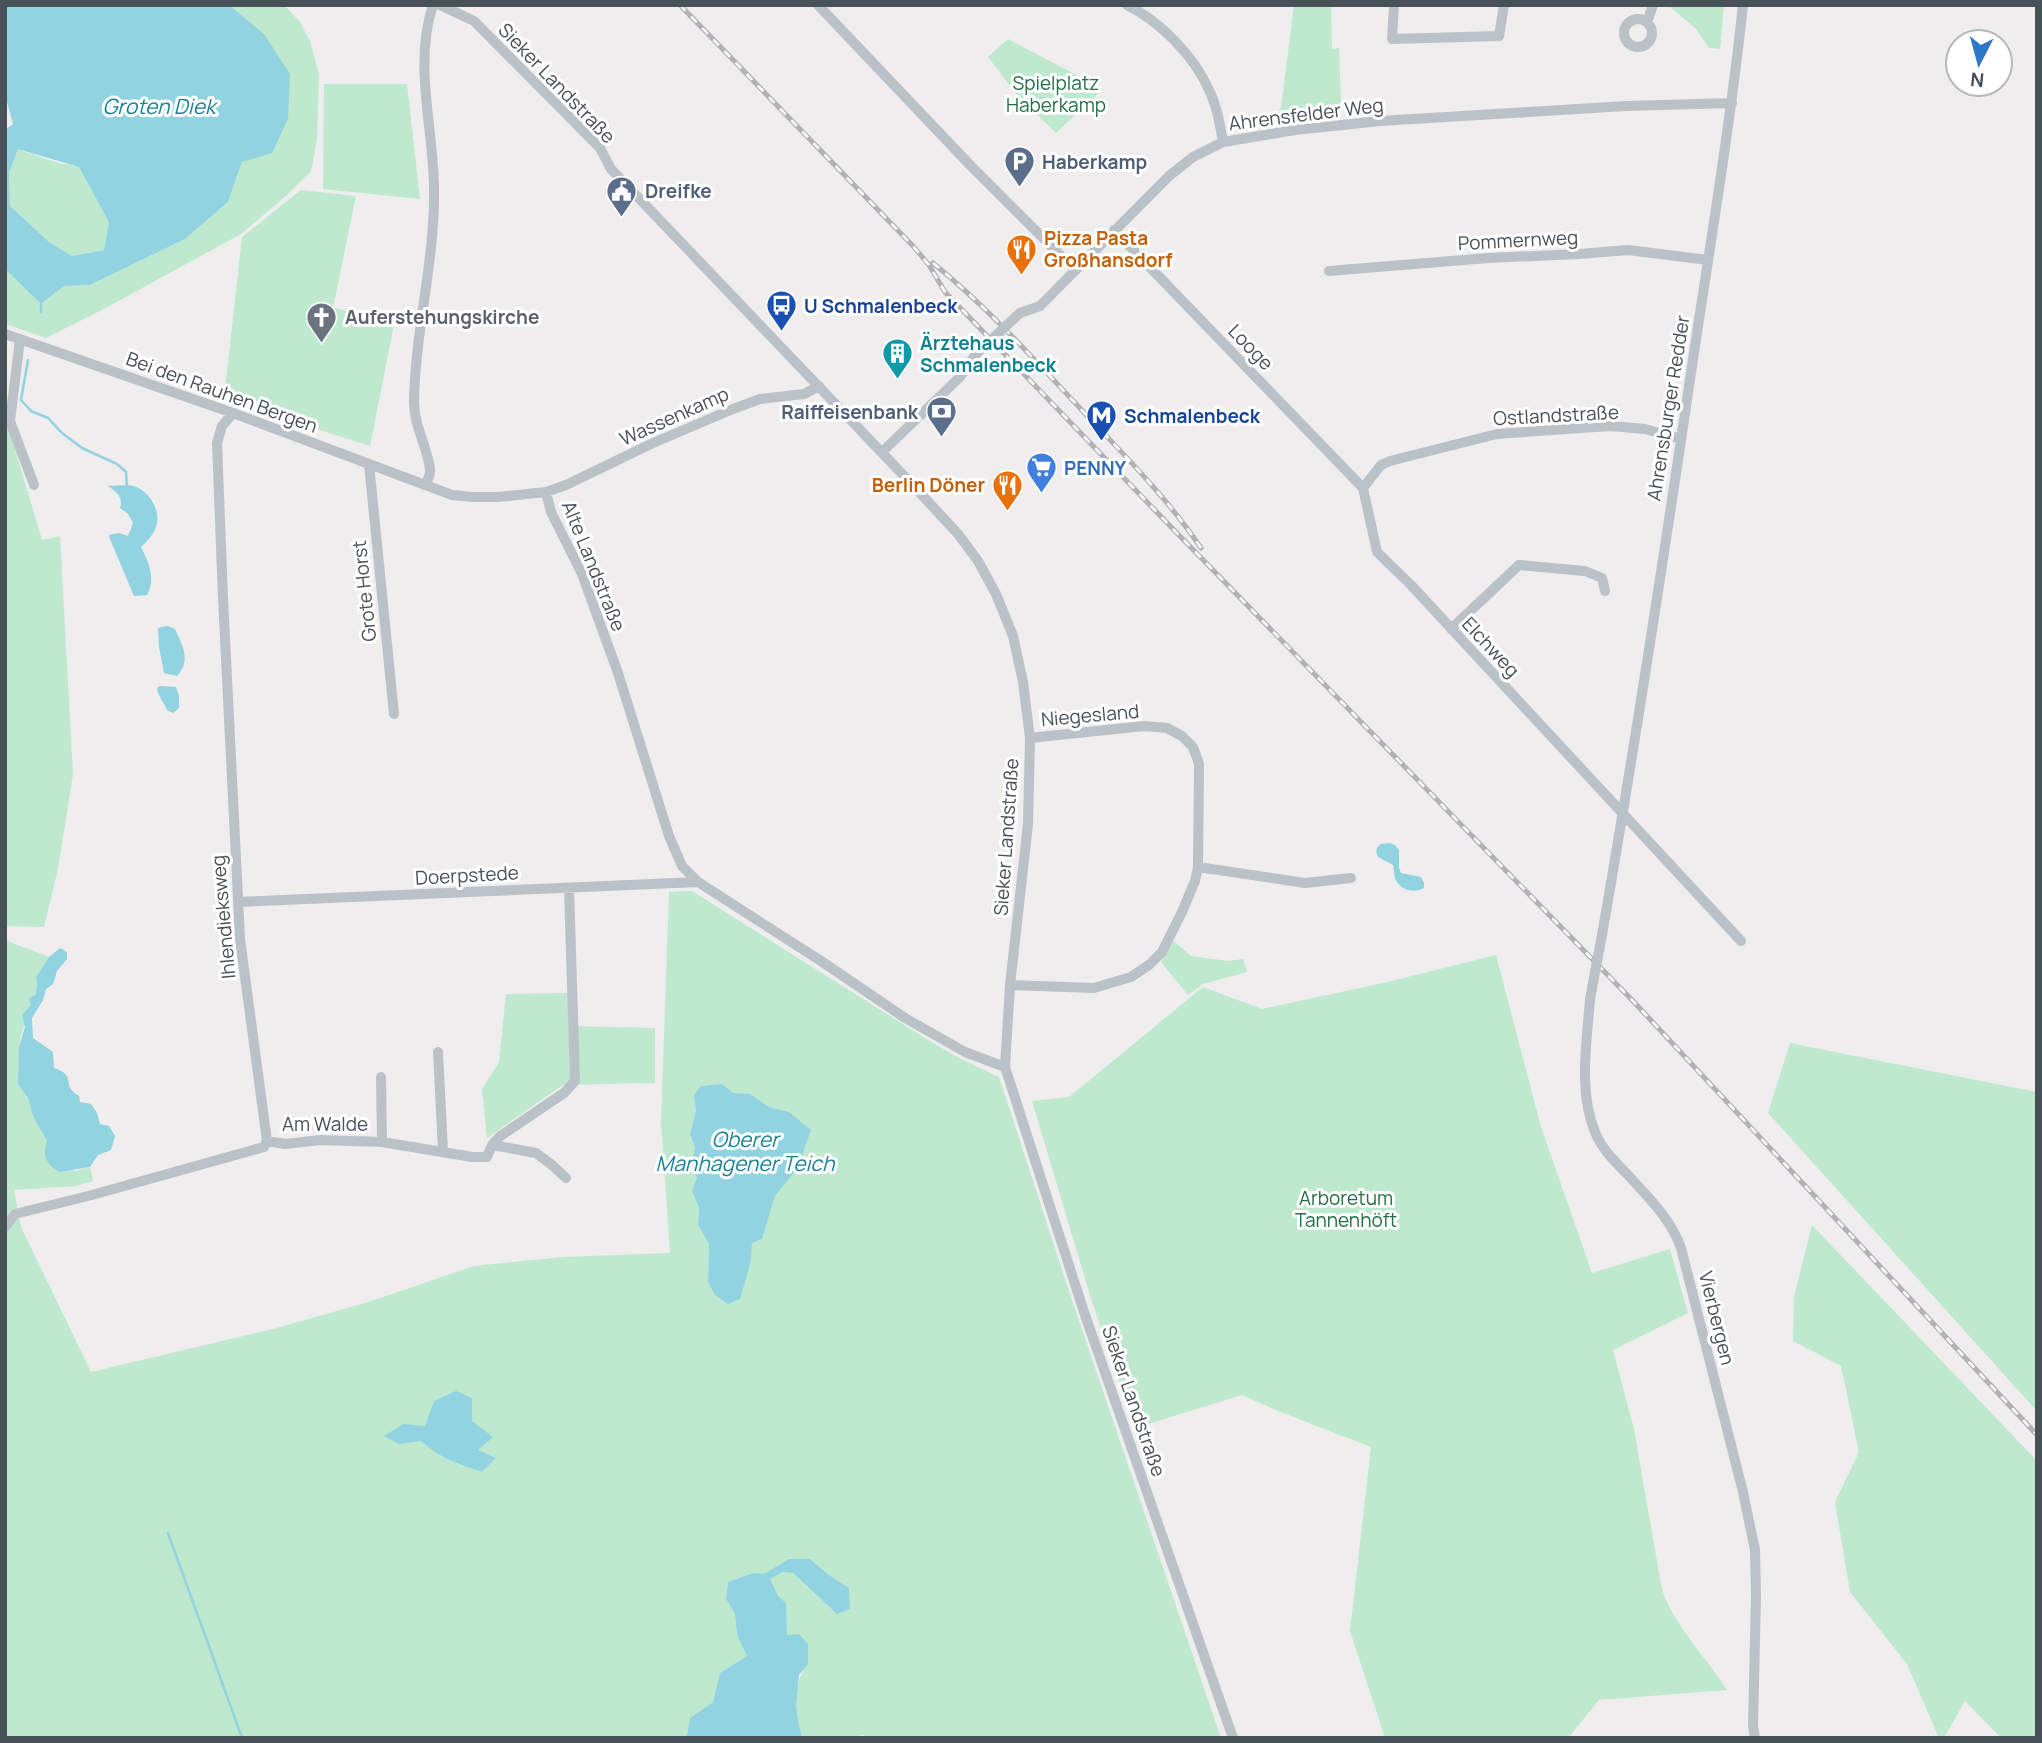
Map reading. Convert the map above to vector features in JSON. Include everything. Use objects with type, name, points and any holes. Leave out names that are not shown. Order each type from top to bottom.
[{"type":"street","points":[[426,484],[431,471],[416,422],[414,402],[420,322],[430,257],[434,190],[424,61],[425,33],[433,5]]},
{"type":"street","name":"Sieker Landstraße","points":[[440,5],[474,21],[600,148],[611,169],[958,534],[978,561],[996,594],[1013,636],[1023,682],[1030,738],[1028,824],[1010,985],[1005,1067],[1085,1315],[1233,1738]]},
{"type":"street","points":[[818,5],[970,165],[1075,270]]},
{"type":"street","points":[[1128,5],[1153,22],[1194,65],[1209,90],[1219,119],[1223,142]]},
{"type":"street","points":[[1394,5],[1392,39],[1499,36],[1504,5]]},
{"type":"street","points":[[1647,22],[1653,5]]},
{"type":"street","name":"Ahrensburger Redder","points":[[1602,935],[1623,815],[1732,103],[1742,5]]},
{"type":"street","name":"Ahrensfelder Weg","points":[[882,452],[960,377],[975,355],[1020,313],[1040,306],[1169,176],[1193,157],[1223,142],[1295,130],[1380,121],[1626,106],[1732,103]]},
{"type":"street","name":"Looge","points":[[1114,230],[1363,488]]},
{"type":"street","name":"Pommernweg","points":[[1329,271],[1628,250],[1708,260]]},
{"type":"street","name":"Bei den Rauhen Bergen","points":[[5,334],[233,413],[426,484]]},
{"type":"street","points":[[20,339],[10,421],[34,485]]},
{"type":"street","name":"Wassenkamp","points":[[546,492],[733,409],[760,399],[804,394],[819,386]]},
{"type":"street","name":"Ihlendieksweg","points":[[233,413],[222,426],[217,443],[238,902],[240,939],[267,1141]]},
{"type":"street","name":"Ostlandstraße","points":[[1363,488],[1381,465],[1390,461],[1497,434],[1610,426],[1645,429],[1681,439]]},
{"type":"street","name":"Grote Horst","points":[[369,464],[394,714]]},
{"type":"street","name":"Alte Landstraße","points":[[426,484],[452,495],[473,497],[546,492],[551,512],[582,574],[618,673],[669,836],[682,866],[698,882],[905,1018],[965,1052],[1005,1067]]},
{"type":"street","name":"Elchweg","points":[[1363,488],[1377,552],[1623,815]]},
{"type":"street","points":[[1451,629],[1519,565],[1585,571],[1602,578],[1605,591]]},
{"type":"street","name":"Niegesland","points":[[1010,985],[1094,988],[1131,978],[1162,952],[1182,912],[1198,867],[1199,764],[1193,747],[1182,736],[1167,728],[1144,726],[1030,738]]},
{"type":"street","points":[[1623,815],[1741,941]]},
{"type":"street","points":[[1198,867],[1305,883],[1351,878]]},
{"type":"street","name":"Doerpstede","points":[[238,902],[698,882]]},
{"type":"street","name":"Am Walde","points":[[267,1141],[285,1144],[321,1140],[382,1142],[472,1157],[487,1157],[492,1145],[499,1138],[564,1093],[575,1081],[569,888]]},
{"type":"street","name":"Vierbergen","points":[[1602,935],[1590,999],[1586,1052],[1587,1104],[1595,1134],[1675,1230],[1681,1248],[1743,1492],[1755,1550],[1755,1738]]},
{"type":"street","points":[[438,1052],[443,1151]]},
{"type":"street","name":"Am Walde","points":[[381,1077],[382,1142]]},
{"type":"street","points":[[5,1227],[15,1214],[264,1147],[267,1141]]},
{"type":"street","points":[[492,1145],[536,1153],[566,1178]]},
{"type":"green space","points":[[229,5],[284,5],[300,22],[310,41],[319,74],[317,140],[311,171],[241,234],[46,338],[5,324],[5,269],[41,304],[64,286],[90,285],[185,239],[228,202],[242,162],[264,34]]},
{"type":"green space","points":[[1294,5],[1331,5],[1332,49],[1339,48],[1341,108],[1280,115]]},
{"type":"green space","points":[[1668,5],[1724,5],[1720,49],[1709,48],[1695,28]]},
{"type":"green space","name":"Spielplatz Haberkamp","points":[[1008,39],[1103,89],[1056,133],[1017,95],[988,57]]},
{"type":"green space","points":[[324,84],[407,84],[420,199],[323,189]]},
{"type":"green space","points":[[18,149],[79,167],[110,222],[104,250],[72,256],[49,242],[10,206],[9,173]]},
{"type":"green space","points":[[301,190],[356,196],[333,308],[395,320],[370,446],[224,399],[242,237]]},
{"type":"green space","points":[[5,427],[9,429],[42,540],[60,536],[73,774],[58,869],[44,927],[5,926]]},
{"type":"green space","points":[[692,891],[933,1043],[999,1077],[1221,1738],[802,1736],[797,1718],[796,1698],[799,1680],[808,1663],[787,1636],[786,1603],[778,1597],[769,1579],[783,1572],[793,1573],[837,1614],[849,1588],[810,1559],[789,1559],[764,1575],[753,1573],[728,1582],[726,1599],[735,1614],[737,1635],[748,1656],[720,1673],[713,1702],[690,1718],[687,1735],[680,1738],[5,1738],[5,940],[49,957],[36,977],[37,987],[20,1039],[18,1084],[28,1098],[33,1116],[74,1171],[90,1167],[93,1181],[76,1186],[14,1190],[21,1227],[91,1372],[273,1329],[365,1303],[474,1266],[563,1257],[670,1253],[661,1123],[669,892]],"holes":[[[750,1094],[769,1107],[789,1112],[810,1130],[797,1169],[775,1196],[762,1239],[752,1243],[751,1261],[708,1282],[709,1244],[698,1225],[699,1208],[692,1191],[697,1178],[691,1165],[695,1147],[690,1134],[696,1111],[694,1095]],[[434,1401],[477,1451],[496,1458],[482,1472],[442,1456],[421,1441]]]},
{"type":"green space","points":[[1174,941],[1191,956],[1228,961],[1243,959],[1247,972],[1203,984],[1188,995],[1161,962]]},
{"type":"green space","name":"Arboretum Tannenhöft","points":[[1496,955],[1541,1127],[1592,1273],[1670,1249],[1688,1313],[1613,1350],[1634,1429],[1662,1590],[1683,1630],[1727,1690],[1599,1700],[1568,1738],[1385,1738],[1350,1631],[1371,1447],[1242,1395],[1135,1428],[1092,1302],[1032,1101],[1069,1097],[1203,987],[1262,1009]]},
{"type":"green space","points":[[568,993],[569,1026],[655,1028],[655,1083],[563,1085],[487,1138],[482,1089],[499,1062],[506,994]]},
{"type":"green space","points":[[1790,1043],[2037,1092],[2037,1411],[1768,1113]]},
{"type":"green space","points":[[1812,1225],[2037,1461],[2037,1738],[2001,1738],[1965,1701],[1944,1738],[1939,1738],[1907,1664],[1850,1592],[1835,1502],[1859,1452],[1841,1366],[1793,1341],[1794,1297]]},
{"type":"water","name":"Groten Diek","points":[[5,5],[229,5],[264,34],[290,74],[288,119],[272,153],[242,162],[228,202],[185,239],[90,285],[64,286],[41,304],[5,269],[5,130],[13,124],[5,100]],"holes":[[[18,149],[79,167],[109,222],[104,250],[72,256],[49,242],[10,206],[9,173]]]},
{"type":"water","points":[[108,486],[139,488],[150,498],[156,510],[156,527],[141,547],[151,577],[147,595],[134,596],[110,539],[109,535],[119,533],[128,536],[133,523],[128,514],[120,508],[119,495]]},
{"type":"water","points":[[167,626],[175,629],[184,653],[184,665],[177,676],[164,673],[158,628]]},
{"type":"water","points":[[176,687],[179,708],[173,713],[167,710],[160,697],[157,688]]},
{"type":"water","points":[[1390,843],[1399,850],[1401,873],[1421,877],[1424,888],[1413,891],[1402,887],[1396,880],[1393,865],[1378,857],[1378,847]]},
{"type":"water","points":[[60,948],[67,952],[67,959],[57,971],[53,984],[46,989],[32,1018],[33,1038],[53,1052],[54,1068],[65,1074],[70,1088],[79,1096],[80,1102],[91,1104],[100,1124],[109,1126],[115,1136],[111,1150],[98,1155],[90,1167],[59,1172],[46,1159],[47,1141],[33,1116],[28,1098],[18,1084],[19,1047],[25,1027],[22,1015],[31,1005],[29,998],[35,995],[36,977],[49,957]]},
{"type":"water","name":"Oberer Manhagener Teich","points":[[722,1084],[733,1093],[750,1094],[769,1107],[789,1112],[811,1130],[797,1169],[775,1196],[762,1239],[752,1243],[751,1261],[740,1299],[728,1304],[715,1295],[708,1282],[709,1244],[698,1225],[699,1208],[692,1191],[697,1178],[691,1165],[695,1147],[690,1134],[696,1111],[694,1095],[701,1086]]},
{"type":"water","points":[[456,1391],[472,1398],[472,1421],[493,1437],[478,1450],[496,1458],[482,1472],[442,1456],[421,1441],[399,1444],[384,1436],[403,1424],[425,1426],[434,1401]]},
{"type":"water","points":[[789,1559],[810,1559],[849,1588],[850,1609],[837,1614],[793,1573],[783,1572],[770,1579],[778,1596],[786,1603],[787,1635],[799,1634],[808,1644],[808,1664],[799,1675],[796,1706],[802,1736],[807,1738],[680,1738],[687,1735],[690,1718],[713,1702],[720,1673],[747,1656],[737,1635],[735,1614],[726,1599],[728,1582],[753,1573],[764,1574]]},
{"type":"waterway","points":[[41,304],[41,312]]},
{"type":"waterway","points":[[28,360],[21,400],[31,411],[48,418],[82,448],[117,464],[126,472],[127,486]]},
{"type":"waterway","points":[[168,1533],[199,1619]]},
{"type":"waterway","points":[[200,1621],[242,1738]]},
{"type":"railway","points":[[680,5],[913,246],[929,265],[945,292],[1633,1001],[2037,1435]]},
{"type":"railway","points":[[933,263],[1008,332],[1127,457],[1173,510],[1201,548]]},
{"type":"place","name":"Haberkamp","points":[[1019,189]]},
{"type":"place","name":"Dreifke","points":[[622,218]]},
{"type":"place","name":"Pizza Pasta Großhansdorf","points":[[1021,276]]},
{"type":"place","name":"U Schmalenbeck","points":[[781,333]]},
{"type":"place","name":"Auferstehungskirche","points":[[322,344]]},
{"type":"place","name":"Ärztehaus Schmalenbeck","points":[[897,381]]},
{"type":"place","name":"Raiffeisenbank","points":[[941,439]]},
{"type":"place","name":"Schmalenbeck","points":[[1101,443]]},
{"type":"place","name":"PENNY","points":[[1041,495]]},
{"type":"place","name":"Berlin Döner","points":[[1008,512]]}]
